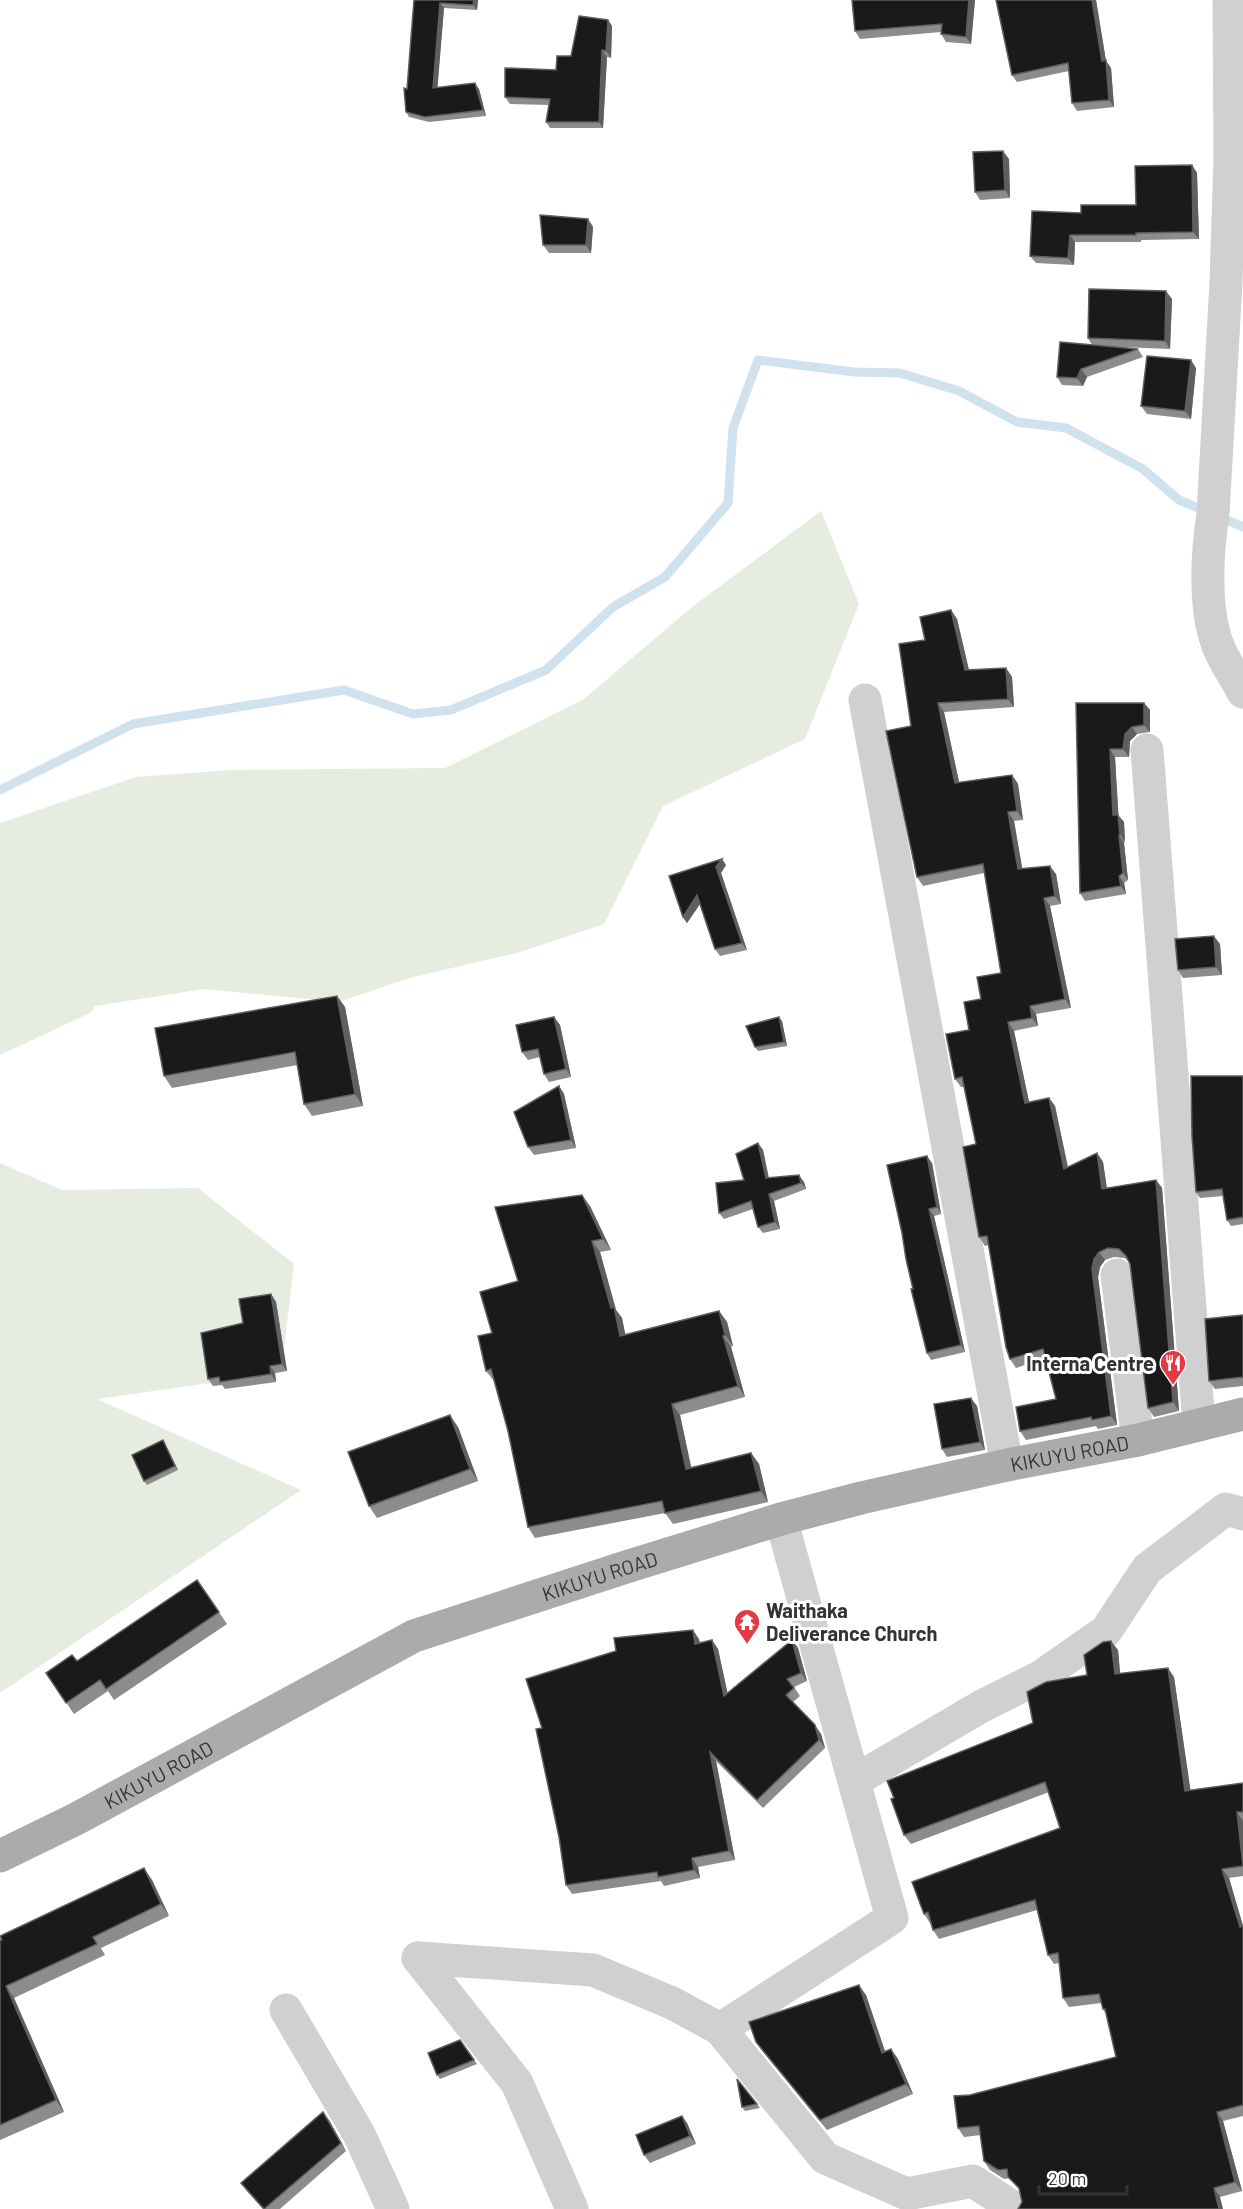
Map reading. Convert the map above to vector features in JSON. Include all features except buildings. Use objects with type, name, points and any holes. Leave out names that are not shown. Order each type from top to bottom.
[{"type":"main road","name":"KIKUYU ROAD","points":[[0,1857],[76,1819],[414,1636],[781,1518],[1007,1465],[1138,1440],[1243,1414]]},
{"type":"street","points":[[1228,0],[1229,169],[1226,282],[1213,514],[1210,532],[1209,607],[1217,644],[1243,692]]},
{"type":"street","points":[[865,700],[1007,1465]]},
{"type":"street","points":[[1147,750],[1199,1425]]},
{"type":"street","points":[[1117,1275],[1138,1440]]},
{"type":"street","points":[[854,1781],[982,1706],[1040,1677],[1106,1631],[1147,1569],[1226,1509],[1243,1514]]},
{"type":"street","points":[[720,2029],[892,1918],[781,1518]]},
{"type":"street","points":[[572,2209],[517,2083],[418,1958],[593,1970],[672,2003],[720,2029],[825,2158],[910,2202],[973,2181],[1008,2204],[1010,2209]]},
{"type":"street","points":[[286,2010],[358,2134],[393,2209]]},
{"type":"shaded area","points":[[821,511],[859,604],[805,739],[663,806],[604,924],[517,953],[409,978],[339,1002],[204,989],[95,1006],[90,1013],[0,1055],[0,823],[136,777],[233,770],[445,768],[584,699],[692,607]]},
{"type":"shaded area","points":[[0,1163],[62,1190],[198,1188],[294,1264],[281,1373],[97,1399],[301,1490],[0,1693]]},
{"type":"waterway","points":[[0,790],[133,724],[344,690],[413,714],[451,710],[546,670],[613,607],[665,577],[728,503],[733,428],[758,360],[854,372],[900,373],[959,391],[1017,422],[1066,428],[1143,469],[1179,500],[1207,512]]},
{"type":"waterway","points":[[1220,517],[1243,527]]},
{"type":"place","name":"Interna Centre","points":[[1173,1386]]},
{"type":"place","name":"Waithaka Deliverance Church","points":[[747,1645]]}]
